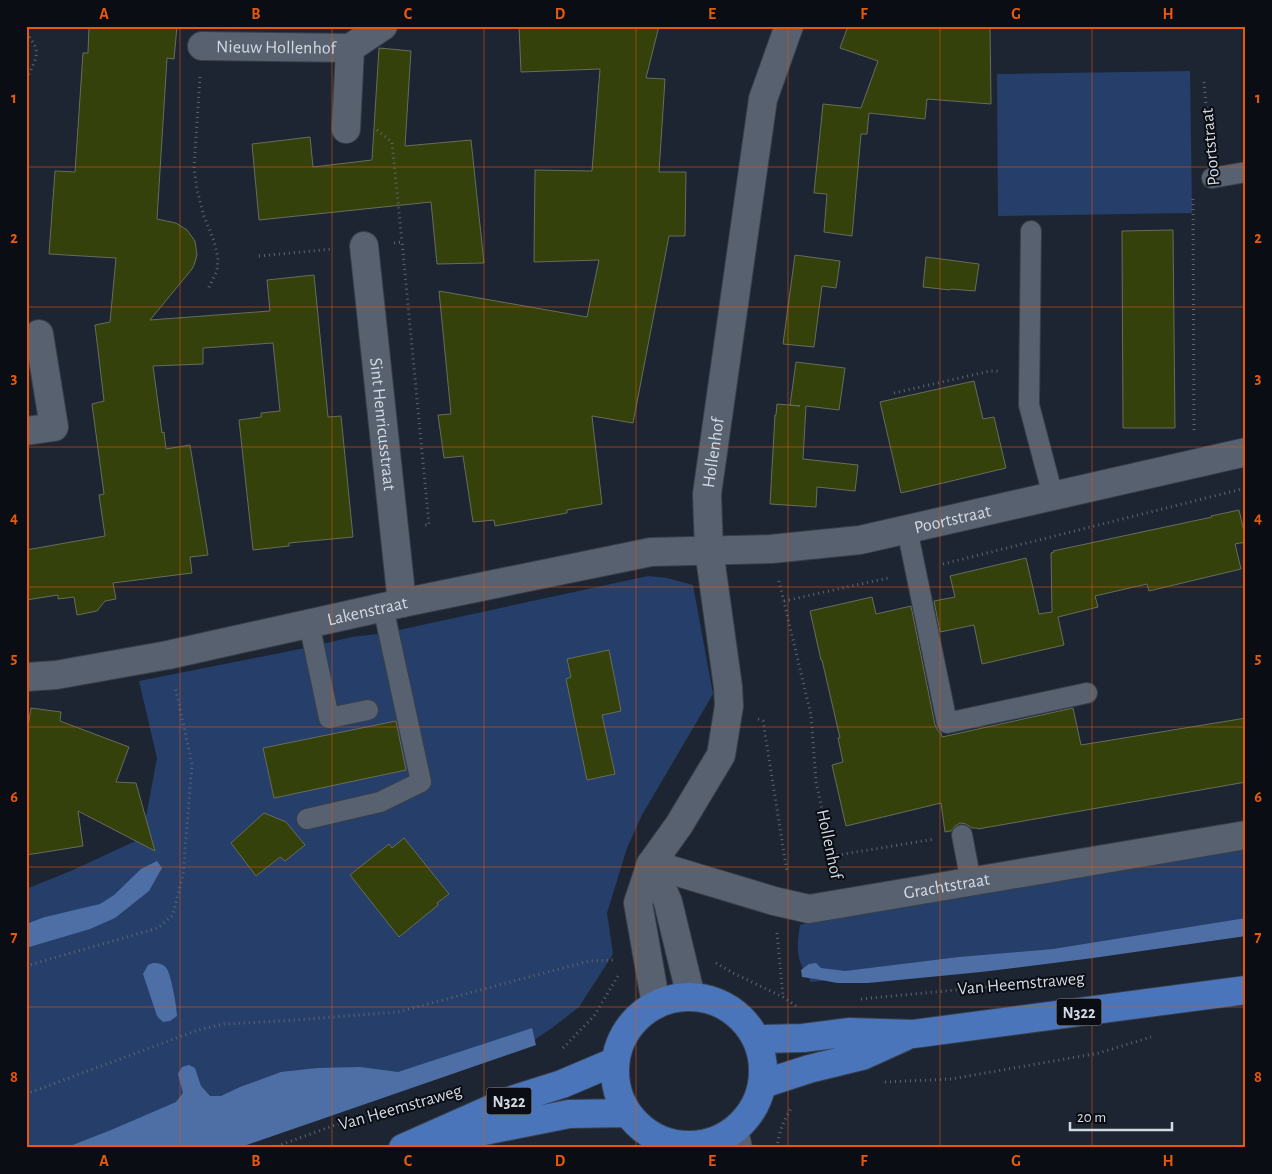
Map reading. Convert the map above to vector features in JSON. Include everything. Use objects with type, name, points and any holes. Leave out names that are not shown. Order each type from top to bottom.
[{"type":"main road","name":"Van Heemstraweg","points":[[757,1039],[803,1038],[850,1032],[913,1034],[1246,990]]},
{"type":"main road","points":[[691,996],[697,996],[721,1004],[742,1018],[757,1039],[763,1061],[763,1084],[753,1110],[736,1139],[691,1147],[666,1142],[644,1131],[626,1113],[616,1088],[614,1062],[620,1040],[633,1021],[650,1007],[671,998],[691,996]]},
{"type":"main road","name":"Van Heemstraweg","points":[[763,1084],[810,1069],[862,1056],[913,1034]]},
{"type":"main road","name":"Van Heemstraweg","points":[[404,1147],[509,1101],[562,1084],[614,1062]]},
{"type":"main road","name":"Van Heemstraweg","points":[[404,1147],[569,1114],[626,1113]]},
{"type":"street","name":"Nieuw Hollenhof","points":[[202,46],[350,48],[383,26]]},
{"type":"street","name":"Hollenhof","points":[[656,1005],[638,903],[651,864],[679,825],[721,755],[730,706],[709,550],[706,494],[763,99],[789,26]]},
{"type":"street","name":"Nieuw Hollenhof","points":[[346,129],[350,48]]},
{"type":"street","name":"Sint Henricusstraat","points":[[364,246],[392,605]]},
{"type":"street","points":[[26,431],[54,427],[39,334]]},
{"type":"street","name":"Poortstraat","points":[[709,550],[772,549],[860,540],[1246,452]]},
{"type":"street","name":"Lakenstraat","points":[[26,677],[56,675],[168,655],[392,605],[651,552],[709,550]]},
{"type":"street","name":"Grachtstraat","points":[[651,864],[774,901],[809,909],[1246,835]]},
{"type":"street","points":[[651,864],[668,902],[691,996]]},
{"type":"lane","points":[[1212,178],[1246,172]]},
{"type":"lane","points":[[1032,231],[1029,405],[1053,496]]},
{"type":"lane","points":[[907,529],[947,724],[1087,693]]},
{"type":"lane","points":[[307,819],[380,802],[421,782],[392,605]]},
{"type":"lane","points":[[309,623],[329,718],[368,710]]},
{"type":"lane","points":[[962,835],[971,882]]},
{"type":"path","points":[[26,33],[34,41],[37,56],[26,80]]},
{"type":"path","points":[[202,46],[194,168],[197,190],[218,258],[217,271],[208,289]]},
{"type":"path","name":"Poortstraat","points":[[1194,464],[1193,198],[1214,196],[1204,82]]},
{"type":"path","points":[[346,129],[376,130],[392,142],[402,242]]},
{"type":"path","points":[[894,393],[990,371],[1030,372]]},
{"type":"path","points":[[784,601],[916,571],[1246,488]]},
{"type":"path","name":"Hollenhof","points":[[772,549],[811,716],[816,782],[843,903]]},
{"type":"path","points":[[26,966],[158,928],[173,915],[183,875],[192,764],[168,655]]},
{"type":"path","points":[[730,706],[763,721],[787,874],[774,901],[783,997]]},
{"type":"path","points":[[832,856],[962,835]]},
{"type":"path","points":[[26,1094],[198,1030],[224,1024],[281,1022],[398,1012],[589,961],[622,960]]},
{"type":"path","name":"Van Heemstraweg","points":[[856,999],[1074,978]]},
{"type":"path","points":[[884,1082],[951,1079],[1099,1053],[1152,1036]]},
{"type":"path","name":"Van Heemstraweg","points":[[272,1148],[349,1120],[431,1099]]},
{"type":"shaded area","points":[[1190,71],[1192,213],[998,216],[997,74]]},
{"type":"shaded area","points":[[648,576],[667,578],[693,585],[713,694],[642,815],[627,848],[607,913],[613,954],[579,1007],[527,1045],[194,1148],[26,1148],[26,889],[73,870],[142,838],[157,758],[139,681],[352,637],[385,633]]},
{"type":"shaded area","points":[[1246,847],[1246,929],[1080,951],[811,982],[802,967],[798,955],[800,925],[827,916]]},
{"type":"shaded area","points":[[157,861],[162,868],[149,891],[115,918],[90,929],[26,948],[26,924],[45,917],[100,904],[114,895],[141,869]]},
{"type":"shaded area","points":[[1246,918],[1246,936],[981,972],[868,983],[837,983],[802,977],[801,970],[809,964],[816,963],[821,968],[845,971],[959,957],[1053,949]]},
{"type":"shaded area","points":[[153,963],[164,966],[170,978],[177,1016],[170,1021],[163,1022],[157,1016],[143,974],[148,965]]},
{"type":"shaded area","points":[[532,1028],[536,1045],[238,1148],[65,1148],[176,1102],[183,1093],[178,1074],[182,1067],[189,1065],[195,1068],[201,1086],[210,1096],[221,1096],[281,1072],[317,1068],[360,1067],[398,1072]]},
{"type":"building","points":[[89,26],[177,26],[174,59],[167,58],[157,219],[176,223],[187,230],[195,241],[197,255],[192,269],[150,320],[270,311],[267,280],[314,275],[328,417],[341,416],[353,537],[289,543],[289,546],[253,550],[239,420],[261,417],[261,413],[280,411],[273,343],[203,348],[203,364],[153,366],[166,449],[190,445],[208,555],[190,557],[192,573],[113,583],[116,599],[105,601],[97,611],[77,615],[74,597],[58,599],[58,595],[26,600],[26,550],[105,536],[99,495],[104,494],[92,404],[104,401],[95,325],[110,322],[116,258],[49,254],[55,171],[75,172],[83,53],[88,53]]},
{"type":"building","points":[[519,26],[659,26],[646,78],[665,79],[659,172],[686,172],[685,236],[669,236],[633,423],[592,416],[602,504],[567,510],[567,513],[495,526],[494,520],[473,522],[463,456],[444,458],[438,415],[451,414],[439,291],[587,317],[599,260],[534,262],[535,170],[592,171],[600,69],[521,72]]},
{"type":"building","points":[[848,26],[990,26],[991,104],[927,99],[925,119],[869,113],[867,134],[861,134],[852,236],[824,232],[827,194],[814,193],[823,104],[861,108],[878,61],[840,48]]},
{"type":"building","points":[[379,48],[411,51],[405,146],[471,140],[484,263],[437,264],[431,202],[259,220],[252,144],[310,137],[313,167],[372,160]]},
{"type":"building","points":[[1173,230],[1175,428],[1123,428],[1122,231]]},
{"type":"building","points":[[795,255],[840,261],[836,288],[822,286],[814,347],[783,344]]},
{"type":"building","points":[[926,257],[979,264],[975,291],[923,287]]},
{"type":"building","points":[[796,362],[845,368],[839,410],[806,406],[803,459],[858,465],[855,491],[817,487],[816,507],[770,504],[777,404],[800,406],[790,405]]},
{"type":"building","points":[[974,381],[983,419],[994,417],[1006,468],[901,493],[880,402]]},
{"type":"building","points":[[1239,510],[1246,540],[1246,542],[1235,544],[1241,569],[1149,591],[1147,584],[1095,596],[1098,607],[1058,617],[1064,645],[982,664],[974,625],[940,632],[934,601],[955,597],[950,576],[1026,558],[1039,614],[1052,612],[1051,553],[1053,551]]},
{"type":"building","points":[[872,597],[876,614],[911,606],[935,725],[942,737],[1073,708],[1081,745],[1246,718],[1246,782],[978,829],[960,823],[951,831],[945,832],[941,803],[846,826],[832,765],[843,762],[838,738],[840,738],[810,611]]},
{"type":"building","points":[[609,650],[621,711],[602,715],[615,774],[587,780],[566,679],[571,677],[567,659]]},
{"type":"building","points":[[31,708],[61,712],[60,721],[129,747],[116,782],[136,783],[155,851],[78,811],[83,846],[26,855],[26,740]]},
{"type":"building","points":[[396,721],[406,770],[274,798],[263,748]]},
{"type":"building","points":[[264,813],[286,822],[305,845],[285,861],[280,857],[256,876],[231,843]]},
{"type":"building","points":[[404,838],[449,894],[399,937],[350,875],[389,844],[392,848]]}]
